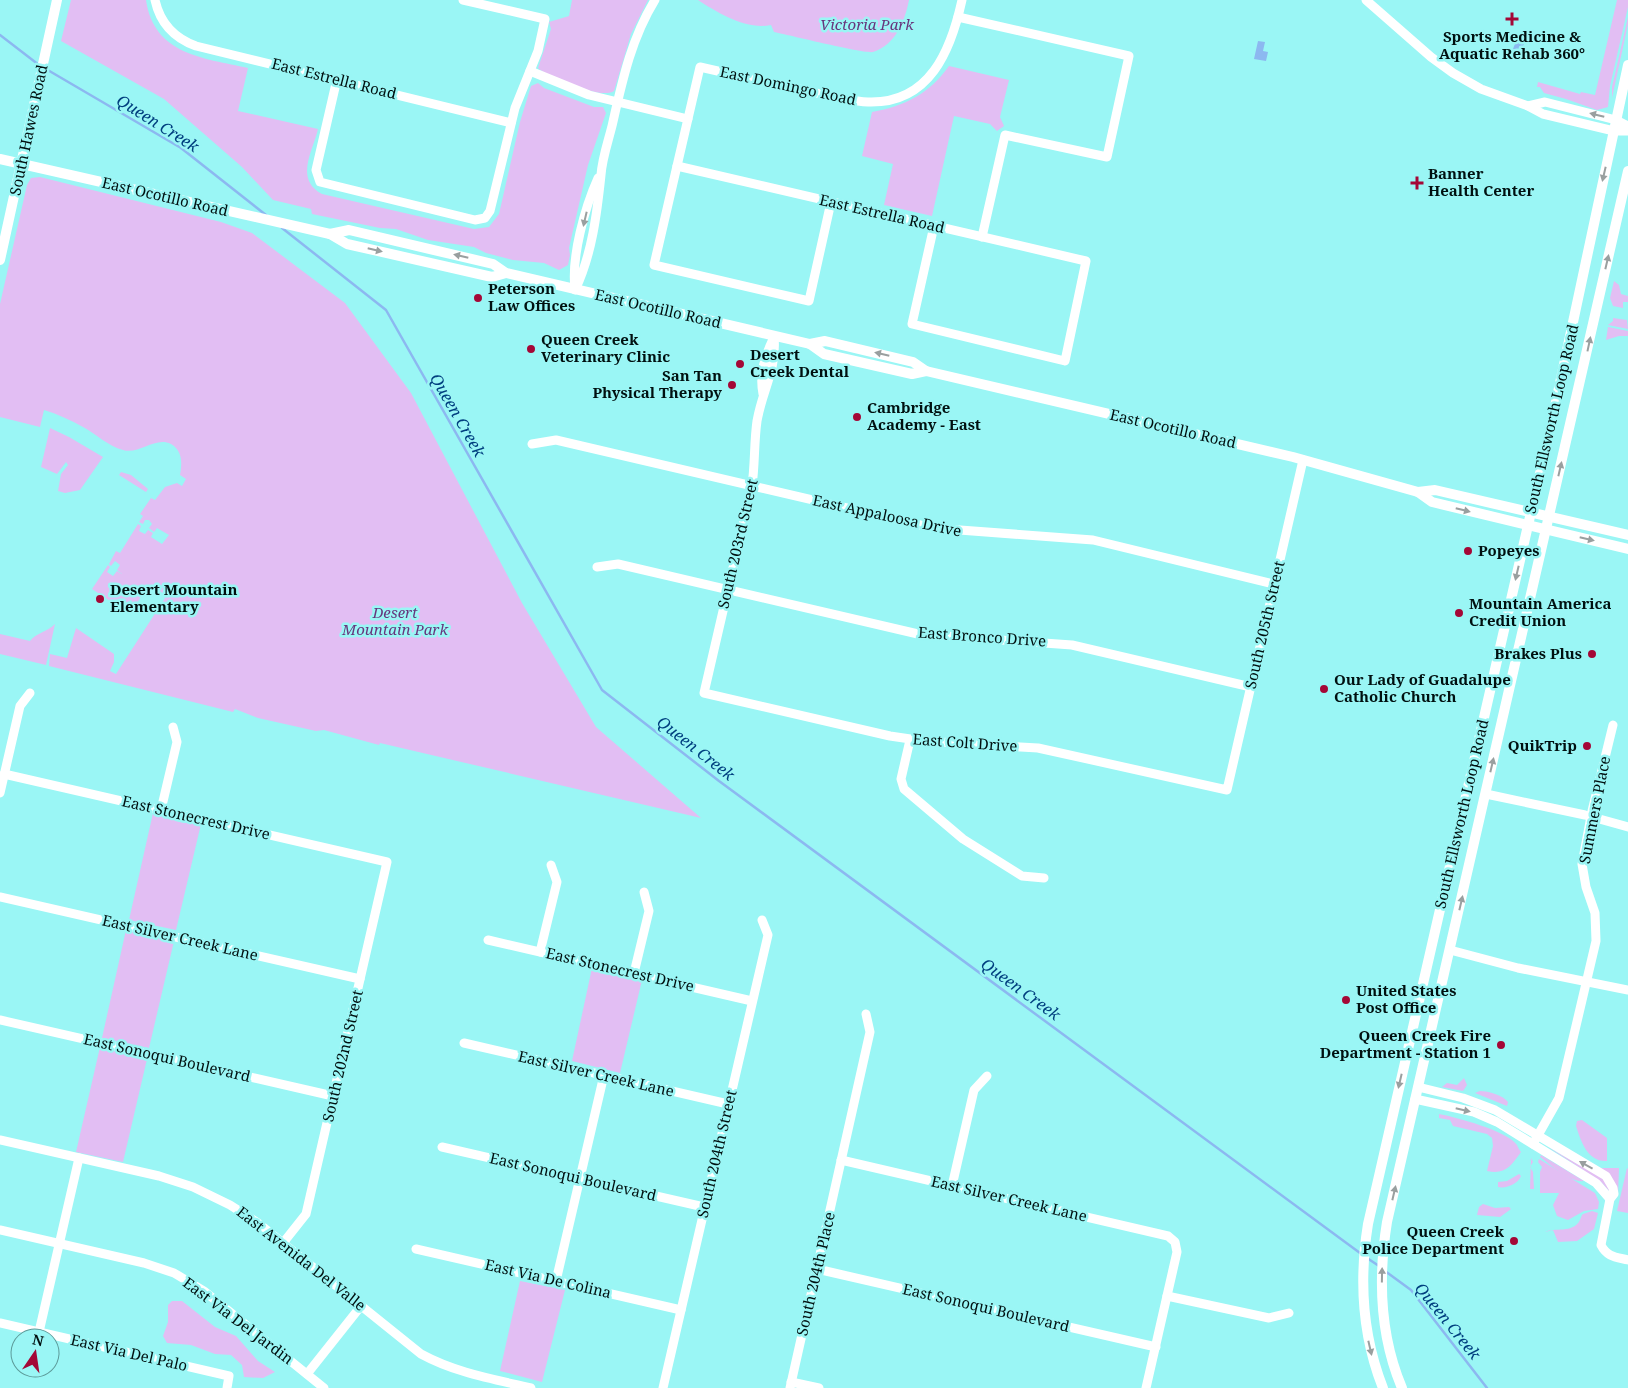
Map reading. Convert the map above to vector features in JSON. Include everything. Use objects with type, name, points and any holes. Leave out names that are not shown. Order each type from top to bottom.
[{"type":"main road","name":"South Hawes Road","points":[[0,260],[57,0]]},
{"type":"main road","name":"South Ellsworth Loop Road","points":[[1383,1388],[1370,1347],[1364,1306],[1363,1258],[1371,1210],[1528,526],[1628,65]]},
{"type":"main road","name":"East Ocotillo Road","points":[[0,159],[330,234],[347,244],[492,277],[506,273],[810,344],[824,354],[912,374],[926,371],[1303,460],[1418,492],[1432,502],[1628,549]]},
{"type":"main road","name":"South Ellsworth Loop Road","points":[[1402,1388],[1391,1355],[1384,1324],[1382,1273],[1387,1222],[1628,171]]},
{"type":"main road","name":"East Ocotillo Road","points":[[1418,492],[1434,490],[1628,534]]},
{"type":"main road","points":[[1467,790],[1486,794]]},
{"type":"main road","points":[[1431,948],[1450,950]]},
{"type":"street","name":"East Estrella Road","points":[[155,0],[164,23],[176,36],[196,46],[511,123]]},
{"type":"street","points":[[337,79],[316,170],[317,179],[326,185],[466,218],[477,220],[485,218],[490,210],[511,123],[530,71],[545,20],[463,0]]},
{"type":"street","points":[[575,290],[573,272],[588,207],[601,174],[631,49],[655,0]]},
{"type":"street","points":[[962,0],[958,17],[1129,56],[1107,157],[1005,135],[982,237]]},
{"type":"street","points":[[1366,0],[1453,73],[1481,89],[1528,106],[1543,114],[1614,131],[1628,131]]},
{"type":"street","name":"East Domingo Road","points":[[688,119],[700,67],[849,100],[884,101],[906,94],[925,80],[938,66],[950,44],[958,17]]},
{"type":"street","points":[[530,71],[589,96],[688,119],[654,265],[809,301],[831,202]]},
{"type":"street","points":[[1528,106],[1545,102],[1616,120],[1628,126]]},
{"type":"street","name":"East Estrella Road","points":[[677,166],[982,237],[1086,262],[1065,361],[912,324],[934,226]]},
{"type":"street","name":"South 203rd Street","points":[[704,693],[752,486],[756,462],[757,425],[763,394],[770,381],[776,355],[774,336]]},
{"type":"street","name":"East Appaloosa Drive","points":[[532,444],[556,440],[933,528],[1092,540],[1274,584]]},
{"type":"street","name":"South 205th Street","points":[[1227,790],[1303,460]]},
{"type":"street","name":"East Bronco Drive","points":[[597,567],[618,564],[918,634],[1072,645],[1251,687]]},
{"type":"street","points":[[0,793],[20,706],[30,693]]},
{"type":"street","name":"East Colt Drive","points":[[704,693],[910,740],[1038,748],[1227,790]]},
{"type":"street","name":"Summers Place","points":[[1533,1144],[1558,1098],[1587,982],[1597,927],[1582,864],[1613,725]]},
{"type":"street","points":[[161,810],[177,742],[173,727]]},
{"type":"street","points":[[910,740],[901,779],[904,789],[963,839],[1022,876],[1044,878]]},
{"type":"street","name":"East Stonecrest Drive","points":[[4,774],[387,862]]},
{"type":"street","points":[[1486,794],[1628,827]]},
{"type":"street","name":"South 202nd Street","points":[[283,1243],[306,1214],[387,862]]},
{"type":"street","points":[[540,952],[557,882],[551,865]]},
{"type":"street","points":[[634,974],[649,911],[644,892]]},
{"type":"street","name":"East Silver Creek Lane","points":[[0,897],[360,979]]},
{"type":"street","name":"South 204th Street","points":[[662,1388],[768,935],[762,920]]},
{"type":"street","name":"East Stonecrest Drive","points":[[488,940],[752,1001]]},
{"type":"street","points":[[1450,950],[1628,990]]},
{"type":"street","name":"South 204th Place","points":[[791,1385],[870,1032],[866,1014]]},
{"type":"street","name":"East Sonoqui Boulevard","points":[[0,1020],[333,1096]]},
{"type":"street","name":"East Silver Creek Lane","points":[[464,1043],[728,1104]]},
{"type":"street","points":[[556,1281],[604,1075]]},
{"type":"street","points":[[952,1186],[974,1090],[987,1076]]},
{"type":"street","points":[[1418,1087],[1478,1103],[1504,1114],[1606,1176],[1613,1188],[1614,1194],[1610,1199],[1601,1245],[1606,1253],[1611,1256],[1628,1260]]},
{"type":"street","points":[[1415,1099],[1485,1116],[1596,1183],[1610,1199]]},
{"type":"street","name":"East Avenida Del Valle","points":[[0,1140],[159,1176],[193,1187],[230,1205],[283,1243],[421,1354],[442,1365],[467,1374],[528,1388]]},
{"type":"street","name":"East Sonoqui Boulevard","points":[[442,1146],[704,1207]]},
{"type":"street","points":[[40,1328],[80,1158]]},
{"type":"street","name":"East Silver Creek Lane","points":[[841,1160],[1168,1236],[1175,1242],[1178,1252],[1167,1296]]},
{"type":"street","name":"East Via Del Jardin","points":[[0,1230],[144,1264],[174,1273],[204,1291],[324,1388]]},
{"type":"street","name":"East Via De Colina","points":[[416,1248],[681,1310]]},
{"type":"street","name":"East Sonoqui Boulevard","points":[[817,1269],[1156,1347]]},
{"type":"street","points":[[1146,1388],[1167,1296],[1269,1318],[1289,1313]]},
{"type":"street","points":[[307,1374],[361,1306]]},
{"type":"street","name":"East Via Del Palo","points":[[0,1323],[22,1328]]},
{"type":"street","name":"East Via Del Palo","points":[[60,1337],[230,1376],[227,1388]]},
{"type":"street","points":[[791,1385],[820,1388]]},
{"type":"green space","points":[[71,0],[146,0],[151,18],[159,32],[170,43],[198,57],[248,68],[238,111],[318,129],[307,173],[309,181],[314,188],[322,194],[474,229],[489,227],[499,214],[520,122],[531,86],[538,83],[544,88],[594,107],[603,107],[606,113],[588,165],[569,248],[568,265],[559,270],[544,263],[513,260],[486,253],[474,247],[428,240],[396,229],[380,228],[312,214],[311,209],[273,200],[242,167],[164,99],[61,41]]},
{"type":"green space","points":[[572,0],[648,0],[631,34],[614,91],[599,93],[576,87],[538,68],[551,29],[549,22],[569,16]]},
{"type":"green space","name":"Victoria Park","points":[[698,0],[909,0],[905,16],[893,38],[881,49],[867,52],[774,32],[771,25],[762,26],[742,23],[723,15]]},
{"type":"green space","points":[[1617,0],[1628,0],[1628,7],[1610,86],[1608,107],[1597,110],[1544,93],[1540,87],[1537,87],[1538,82],[1580,94],[1581,92],[1595,95]]},
{"type":"green space","points":[[1628,17],[1628,24],[1612,98],[1612,87]]},
{"type":"green space","points":[[949,66],[1009,80],[1000,117],[1004,126],[997,131],[990,124],[954,116],[932,216],[884,205],[893,164],[862,156],[872,112],[895,106],[915,97],[933,84]]},
{"type":"green space","name":"Desert Mountain Park","points":[[40,177],[221,222],[252,233],[345,303],[411,393],[522,603],[596,727],[701,818],[380,743],[379,745],[324,730],[316,731],[258,718],[235,709],[233,712],[49,666],[50,654],[67,658],[76,628],[114,654],[114,662],[110,671],[116,674],[165,598],[148,586],[135,606],[131,600],[126,603],[126,606],[134,608],[130,614],[92,589],[108,565],[110,567],[107,572],[113,576],[117,571],[122,574],[117,570],[120,565],[115,561],[111,566],[109,564],[116,551],[120,553],[138,524],[141,526],[139,531],[145,534],[148,530],[153,533],[151,537],[162,544],[169,535],[157,528],[154,532],[149,528],[152,524],[149,520],[145,520],[143,524],[139,522],[143,516],[140,514],[151,498],[155,500],[165,487],[177,483],[182,486],[186,479],[180,475],[181,462],[178,450],[165,442],[129,451],[112,446],[74,422],[44,410],[40,427],[0,417],[0,304],[27,185],[31,178]]},
{"type":"green space","points":[[1614,281],[1619,285],[1621,294],[1628,296],[1628,302],[1623,302],[1623,308],[1613,306],[1610,298]]},
{"type":"green space","points":[[1613,318],[1627,320],[1628,329],[1608,325],[1613,321]]},
{"type":"green space","points":[[1608,327],[1628,331],[1628,336],[1619,336],[1606,340]]},
{"type":"green space","points":[[50,428],[103,457],[80,490],[65,493],[58,491],[61,474],[68,465],[66,462],[57,474],[41,467]]},
{"type":"green space","points":[[121,472],[131,475],[148,489],[146,492],[119,475]]},
{"type":"green space","points":[[55,624],[46,665],[0,654],[0,634],[30,641]]},
{"type":"green space","points":[[153,813],[201,824],[176,930],[129,920]]},
{"type":"green space","points":[[126,930],[174,941],[149,1048],[102,1038]]},
{"type":"green space","points":[[592,968],[642,980],[620,1073],[572,1061]]},
{"type":"green space","points":[[100,1047],[147,1059],[123,1162],[76,1152]]},
{"type":"green space","points":[[1464,1078],[1467,1085],[1463,1091],[1442,1087],[1447,1083],[1457,1085]]},
{"type":"green space","points":[[1480,1091],[1499,1095],[1508,1102],[1507,1106],[1475,1093]]},
{"type":"green space","points":[[1439,1114],[1493,1130],[1512,1140],[1521,1152],[1507,1168],[1498,1172],[1487,1171],[1493,1146],[1492,1138],[1487,1134],[1453,1126],[1450,1120],[1439,1118]]},
{"type":"green space","points":[[1582,1120],[1607,1138],[1607,1161],[1594,1158],[1586,1150],[1576,1126],[1577,1121]]},
{"type":"green space","points":[[1548,1147],[1601,1177],[1607,1183],[1610,1192],[1601,1182]]},
{"type":"green space","points":[[1541,1155],[1584,1181],[1573,1179],[1555,1169],[1540,1157]]},
{"type":"green space","points":[[1539,1159],[1595,1193],[1599,1202],[1598,1209],[1584,1211],[1568,1220],[1557,1216],[1553,1205],[1559,1193],[1540,1193],[1540,1172],[1542,1167],[1538,1162]]},
{"type":"green space","points":[[1531,1168],[1533,1172],[1534,1189],[1530,1189]]},
{"type":"green space","points":[[1598,1168],[1619,1168],[1618,1196],[1612,1178]]},
{"type":"green space","points":[[1628,1169],[1628,1213],[1617,1211]]},
{"type":"green space","points":[[1519,1174],[1521,1176],[1515,1184],[1498,1187],[1498,1182],[1507,1181]]},
{"type":"green space","points":[[1483,1204],[1495,1208],[1509,1207],[1511,1209],[1500,1217],[1477,1215],[1479,1207]]},
{"type":"green space","points":[[1592,1211],[1598,1213],[1594,1229],[1577,1241],[1558,1242],[1553,1230],[1573,1227],[1583,1214]]},
{"type":"green space","points":[[520,1281],[565,1290],[542,1382],[500,1371]]},
{"type":"green space","points":[[172,1301],[182,1301],[215,1327],[236,1336],[258,1361],[275,1372],[263,1378],[244,1377],[242,1365],[231,1355],[215,1354],[191,1345],[167,1343],[163,1336],[168,1322],[168,1305]]},
{"type":"water","points":[[1518,36],[1526,40],[1520,52],[1513,49]]},
{"type":"water","points":[[1258,41],[1265,42],[1263,51],[1268,52],[1266,61],[1254,59]]},
{"type":"waterway","name":"Queen Creek","points":[[0,35],[39,65]]},
{"type":"waterway","name":"Queen Creek","points":[[46,69],[181,148],[266,215]]},
{"type":"waterway","name":"Queen Creek","points":[[282,228],[386,310],[602,690],[719,781],[1360,1253]]},
{"type":"waterway","name":"Queen Creek","points":[[1367,1258],[1379,1266]]},
{"type":"waterway","name":"Queen Creek","points":[[1385,1271],[1411,1290],[1487,1388]]},
{"type":"place","name":"Sports Medicine & Aquatic Rehab 360°","points":[[1512,19]]},
{"type":"place","name":"Banner Health Center","points":[[1417,183]]},
{"type":"place","name":"Peterson Law Offices","points":[[478,298]]},
{"type":"place","name":"Queen Creek Veterinary Clinic","points":[[531,349]]},
{"type":"place","name":"Desert Creek Dental","points":[[740,364]]},
{"type":"place","name":"San Tan Physical Therapy","points":[[732,385]]},
{"type":"place","name":"Cambridge Academy - East","points":[[857,417]]},
{"type":"place","name":"Popeyes","points":[[1468,551]]},
{"type":"place","name":"Desert Mountain Elementary","points":[[100,599]]},
{"type":"place","name":"Mountain America Credit Union","points":[[1459,613]]},
{"type":"place","name":"Brakes Plus","points":[[1592,654]]},
{"type":"place","name":"Our Lady of Guadalupe Catholic Church","points":[[1324,689]]},
{"type":"place","name":"QuikTrip","points":[[1587,746]]},
{"type":"place","name":"United States Post Office","points":[[1346,1000]]},
{"type":"place","name":"Queen Creek Fire Department - Station 1","points":[[1501,1045]]},
{"type":"place","name":"Queen Creek Police Department","points":[[1514,1241]]}]
